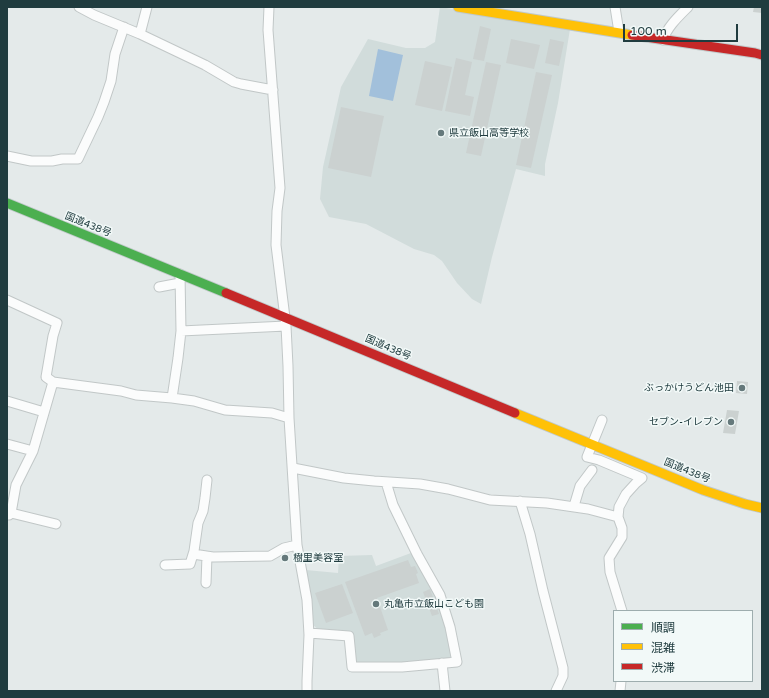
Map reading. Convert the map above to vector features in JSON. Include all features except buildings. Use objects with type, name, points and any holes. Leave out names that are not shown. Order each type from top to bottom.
[{"type":"highway","points":[[458,7],[495,9],[663,40],[762,55]]},
{"type":"highway","name":"国道438号","points":[[7,193],[286,315],[594,438],[703,490],[762,508]]},
{"type":"highway","name":"国道438号","points":[[7,203],[180,279],[286,315]]},
{"type":"street","points":[[79,7],[205,65],[234,82],[273,90]]},
{"type":"street","points":[[140,34],[147,7]]},
{"type":"street","points":[[269,7],[268,30],[280,188],[277,211],[276,245],[286,315],[289,418],[298,545],[307,600],[309,633],[306,681],[307,691]]},
{"type":"street","points":[[615,7],[619,32]]},
{"type":"street","points":[[663,40],[672,24],[688,7]]},
{"type":"street","points":[[7,156],[31,161],[52,161],[62,158],[78,159],[104,102],[111,81],[115,54],[124,27]]},
{"type":"street","points":[[159,287],[180,279],[181,331],[172,398]]},
{"type":"street","points":[[7,300],[57,323],[53,336],[46,377],[53,382],[109,389],[136,395],[172,398],[225,410],[272,413],[289,418]]},
{"type":"street","points":[[181,331],[286,315]]},
{"type":"street","points":[[53,382],[33,450],[16,485],[9,514],[56,524]]},
{"type":"street","points":[[7,402],[44,412]]},
{"type":"street","points":[[602,420],[587,457],[599,460],[642,478],[626,494],[619,507],[618,517],[622,528],[622,537],[609,558],[610,572],[622,610]]},
{"type":"street","points":[[7,444],[33,450]]},
{"type":"street","points":[[293,468],[344,478],[420,484],[448,489],[490,500],[574,506],[618,517]]},
{"type":"street","points":[[574,506],[580,486],[592,470]]},
{"type":"street","points":[[165,565],[190,564],[198,523],[205,498],[207,480]]},
{"type":"street","points":[[309,633],[350,636],[352,667],[402,666],[457,662],[450,627],[440,595],[416,554],[393,505],[386,482]]},
{"type":"street","points":[[520,501],[530,534],[563,668],[563,676],[556,691]]},
{"type":"street","points":[[193,554],[213,557],[270,556],[284,548],[298,545]]},
{"type":"street","points":[[206,583],[208,556]]},
{"type":"street","points":[[442,663],[445,691]]},
{"type":"shaded area","name":"県立飯山高等学校","points":[[440,7],[570,29],[558,103],[545,164],[545,176],[516,169],[481,304],[472,299],[457,283],[442,261],[434,255],[414,249],[366,224],[329,217],[320,199],[323,167],[341,87],[368,39],[406,48],[425,48],[435,42]]},
{"type":"shaded area","name":"丸亀市立飯山こども園","points":[[411,553],[427,579],[442,610],[452,655],[449,659],[392,664],[358,663],[353,659],[354,634],[319,630],[313,625],[311,598],[306,570],[338,573],[339,556],[372,555],[376,566]]},
{"type":"water","points":[[378,49],[403,55],[393,101],[369,96]]},
{"type":"traffic: fast","points":[[7,203],[226,293]]},
{"type":"traffic: slow","points":[[458,7],[632,35]]},
{"type":"traffic: slow","points":[[515,413],[703,490],[762,508]]},
{"type":"traffic: jam","points":[[632,35],[762,55]]},
{"type":"traffic: jam","points":[[226,293],[515,413]]},
{"type":"place","name":"県立飯山高等学校","points":[[441,133]]},
{"type":"place","name":"ぶっかけうどん池田","points":[[742,388]]},
{"type":"place","name":"セブン-イレブン","points":[[731,422]]},
{"type":"place","name":"樹里美容室","points":[[285,558]]},
{"type":"place","name":"丸亀市立飯山こども園","points":[[376,604]]}]
